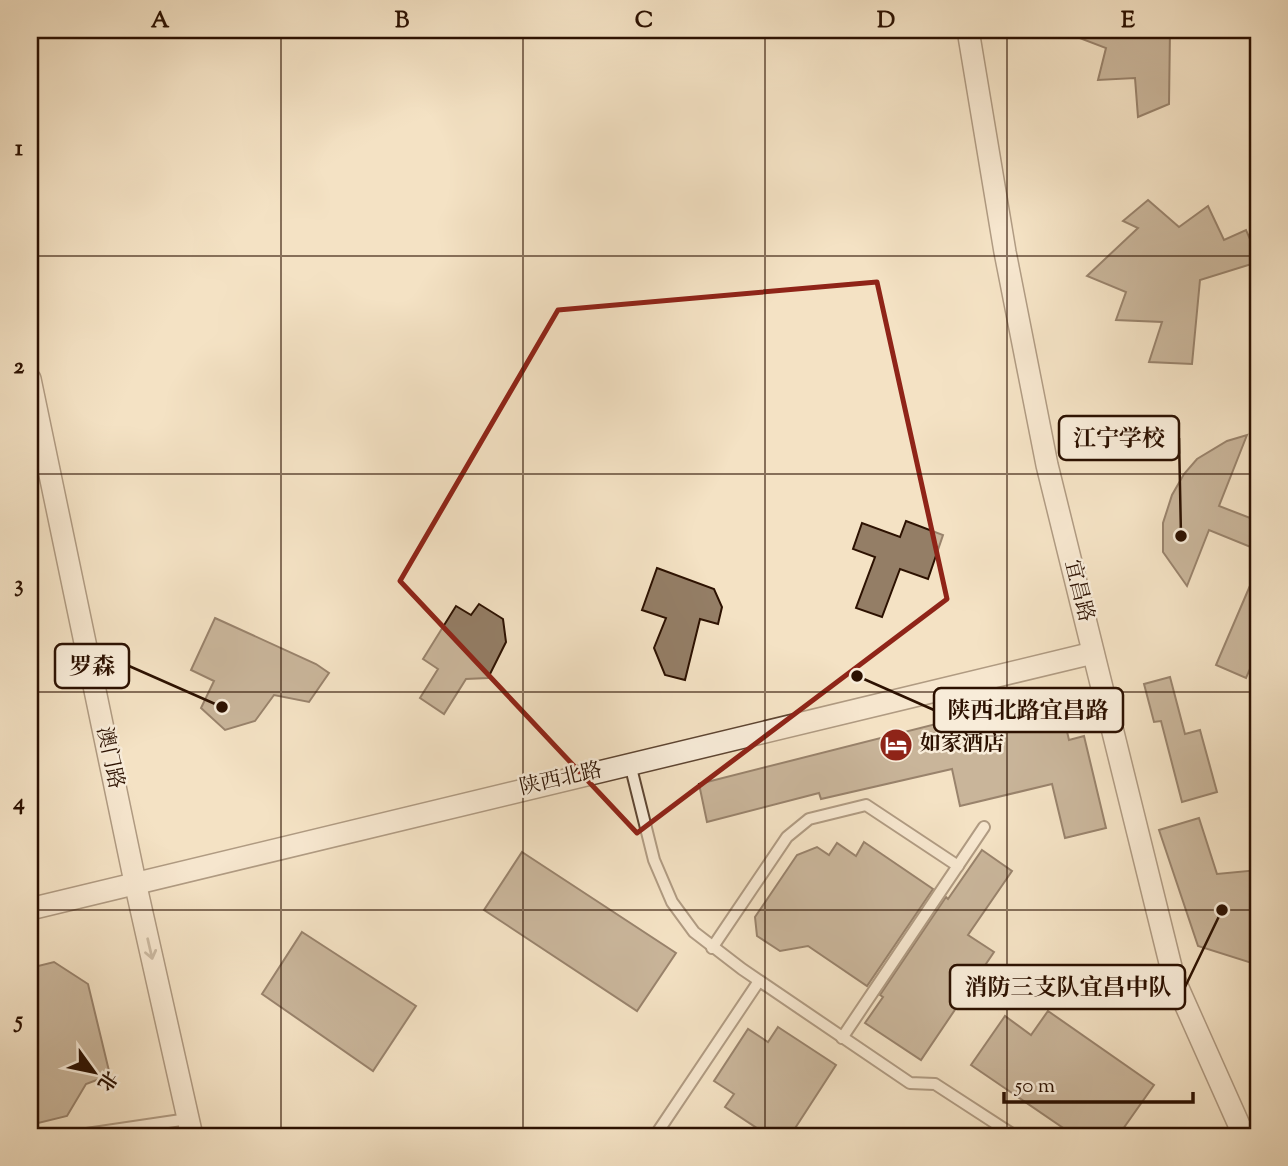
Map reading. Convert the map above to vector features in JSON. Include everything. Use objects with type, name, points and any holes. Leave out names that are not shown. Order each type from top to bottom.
[{"type":"street","name":"宜昌路","points":[[968,30],[1005,252],[1047,465],[1174,979],[1244,1136]]},
{"type":"street","name":"澳门路","points":[[30,379],[135,882],[190,1128]]},
{"type":"street","name":"陕西北路","points":[[30,909],[1093,653]]},
{"type":"lane","points":[[630,764],[654,860],[672,901],[694,932],[759,981],[910,1083],[934,1084],[1015,1136]]},
{"type":"lane","points":[[712,948],[787,837],[809,819],[866,805],[958,866]]},
{"type":"lane","points":[[842,1038],[984,827]]},
{"type":"lane","points":[[654,1136],[759,981]]},
{"type":"lane","points":[[73,1136],[190,1128]]},
{"type":"highlighted area","points":[[877,282],[947,599],[637,833],[400,581],[558,310]]},
{"type":"building","points":[[1064,30],[1170,30],[1169,104],[1138,117],[1135,78],[1098,80],[1106,48]]},
{"type":"building","points":[[1148,200],[1179,227],[1208,206],[1224,240],[1246,230],[1258,257],[1258,262],[1200,280],[1192,364],[1149,362],[1162,322],[1116,320],[1126,292],[1087,276],[1138,228],[1123,221]]},
{"type":"building","points":[[1247,435],[1219,506],[1258,521],[1258,550],[1209,530],[1187,586],[1163,552],[1163,523],[1172,495],[1184,474],[1197,459],[1227,441]]},
{"type":"building","points":[[906,521],[943,535],[928,579],[900,569],[882,617],[856,608],[875,557],[853,549],[862,523],[900,537]]},
{"type":"building","points":[[1258,567],[1258,651],[1246,678],[1216,665]]},
{"type":"building","points":[[657,568],[714,589],[722,607],[718,624],[700,619],[685,680],[665,675],[654,648],[666,618],[642,610]]},
{"type":"building","points":[[479,604],[503,619],[506,642],[488,678],[466,679],[444,714],[420,698],[438,669],[423,659],[456,606],[471,615]]},
{"type":"building","points":[[215,618],[316,664],[329,673],[309,702],[274,695],[255,721],[225,730],[201,708],[214,681],[191,670]]},
{"type":"building","points":[[1170,677],[1185,734],[1200,730],[1217,792],[1182,802],[1161,721],[1154,722],[1144,684]]},
{"type":"building","points":[[1027,701],[1030,714],[1061,706],[1069,740],[1084,736],[1106,828],[1065,838],[1052,784],[960,806],[952,769],[821,799],[819,793],[707,822],[699,784]]},
{"type":"building","points":[[1199,818],[1217,874],[1258,870],[1258,965],[1198,946],[1159,830]]},
{"type":"building","points":[[864,842],[933,889],[867,986],[808,946],[780,951],[757,936],[755,917],[797,855],[817,847],[829,855],[837,843],[856,856]]},
{"type":"building","points":[[982,850],[1012,871],[968,935],[994,952],[921,1060],[865,1023],[883,997],[880,995],[946,897],[948,899]]},
{"type":"building","points":[[522,852],[676,953],[637,1011],[484,910]]},
{"type":"building","points":[[302,932],[416,1006],[373,1071],[262,994]]},
{"type":"building","points":[[54,962],[88,984],[110,1075],[86,1084],[67,1116],[30,1125],[30,968]]},
{"type":"building","points":[[1048,1011],[1154,1085],[1118,1136],[1075,1136],[971,1065],[1005,1016],[1031,1035]]},
{"type":"building","points":[[778,1027],[836,1065],[790,1136],[769,1136],[725,1107],[734,1094],[714,1081],[748,1029],[768,1042]]},
{"type":"place","name":"江宁学校","points":[[1181,536]]},
{"type":"place","name":"陕西北路宜昌路","points":[[857,676]]},
{"type":"place","name":"罗森","points":[[222,707]]},
{"type":"place","name":"如家酒店","points":[[896,745]]},
{"type":"place","name":"消防三支队宜昌中队","points":[[1222,910]]}]
